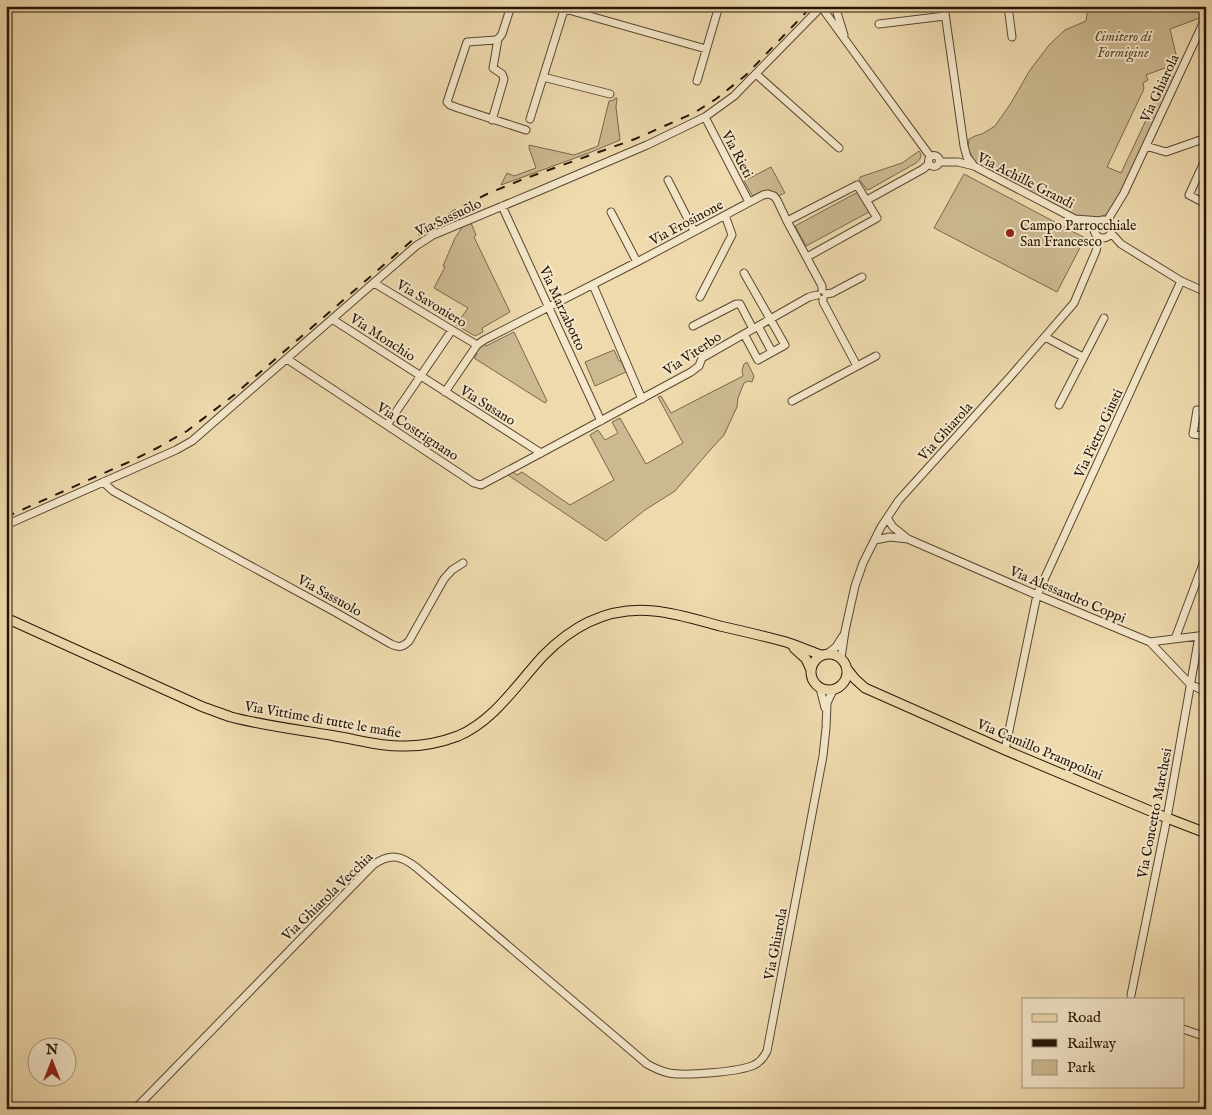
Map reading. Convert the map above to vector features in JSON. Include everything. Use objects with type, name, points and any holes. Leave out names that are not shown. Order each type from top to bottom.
[{"type":"main road","name":"Via Vittime di tutte le mafie","points":[[6,618],[203,707],[230,717],[364,741],[404,746],[433,744],[460,735],[476,726],[494,711],[561,638],[580,626],[616,613],[637,610],[675,614],[785,642],[824,655]]},
{"type":"main road","name":"Via Vittime di tutte le mafie","points":[[785,642],[806,659],[811,670]]},
{"type":"main road","points":[[832,654],[841,658],[847,669],[846,680],[842,685],[833,690],[820,688],[813,680],[811,670],[816,659],[832,654]]},
{"type":"main road","name":"Via Camillo Prampolini","points":[[847,669],[866,688],[1005,750],[1206,833]]},
{"type":"main road","name":"Via Camillo Prampolini","points":[[842,685],[866,688]]},
{"type":"street","points":[[492,120],[504,79],[502,74],[494,68],[498,39],[502,34],[511,6]]},
{"type":"street","points":[[697,81],[719,6]]},
{"type":"street","points":[[823,6],[827,16],[930,160],[923,169],[868,200]]},
{"type":"street","name":"Via Sassuolo","points":[[6,525],[176,450],[192,441],[424,240],[456,224],[646,145],[704,117],[734,96],[823,6]]},
{"type":"street","points":[[835,6],[845,40]]},
{"type":"street","points":[[841,6],[842,28]]},
{"type":"street","points":[[944,6],[964,146],[967,157],[974,166]]},
{"type":"street","points":[[1008,6],[1012,37]]},
{"type":"street","points":[[530,119],[565,8],[706,49]]},
{"type":"street","points":[[813,15],[821,16],[833,24]]},
{"type":"street","points":[[879,24],[945,16]]},
{"type":"street","name":"Via Ghiarola","points":[[841,658],[855,586],[863,563],[887,518],[899,500],[1074,303],[1096,251],[1097,235],[1094,227],[1096,224],[1104,221],[1124,193],[1206,17]]},
{"type":"street","points":[[498,39],[467,42],[447,102],[450,105],[492,120],[526,130]]},
{"type":"street","points":[[756,74],[839,148]]},
{"type":"street","points":[[543,77],[610,94]]},
{"type":"street","name":"Via Rieti","points":[[704,117],[749,202]]},
{"type":"street","points":[[1146,146],[1166,152],[1206,138]]},
{"type":"street","points":[[1206,158],[1189,195],[1206,204]]},
{"type":"street","name":"Via Achille Grandi","points":[[930,160],[934,166],[939,162],[958,162],[974,166],[1075,220],[1104,221]]},
{"type":"street","points":[[668,180],[694,231]]},
{"type":"street","points":[[787,221],[857,185],[868,200],[877,218],[807,257]]},
{"type":"street","name":"Via Frosinone","points":[[477,345],[749,202],[768,194],[774,196],[780,205],[822,286],[823,302],[858,366]]},
{"type":"street","name":"Via Marzabotto","points":[[502,206],[601,421]]},
{"type":"street","points":[[611,212],[638,262]]},
{"type":"street","points":[[700,296],[732,235],[725,215]]},
{"type":"street","points":[[1075,220],[1097,235],[1107,237],[1111,233]]},
{"type":"street","points":[[1104,221],[1111,225],[1111,233],[1121,244],[1181,280],[1206,292]]},
{"type":"street","points":[[744,273],[785,346],[758,360],[744,334]]},
{"type":"street","name":"Via Viterbo","points":[[601,421],[691,372],[698,366],[702,358],[809,297],[832,293],[862,277]]},
{"type":"street","name":"Via Pietro Giusti","points":[[1005,750],[1037,595],[1181,280]]},
{"type":"street","name":"Via Savoniero","points":[[374,283],[477,345]]},
{"type":"street","points":[[592,285],[642,399]]},
{"type":"street","points":[[693,326],[738,303],[772,352]]},
{"type":"street","points":[[1058,405],[1104,318]]},
{"type":"street","name":"Via Monchio","points":[[332,319],[421,377]]},
{"type":"street","points":[[387,425],[452,330]]},
{"type":"street","points":[[1045,337],[1083,357]]},
{"type":"street","points":[[445,392],[477,345]]},
{"type":"street","points":[[792,401],[876,356]]},
{"type":"street","name":"Via Costrignano","points":[[287,359],[478,484],[485,483],[541,453]]},
{"type":"street","name":"Via Susano","points":[[421,377],[541,453]]},
{"type":"street","points":[[1206,411],[1197,410],[1193,434],[1206,436]]},
{"type":"street","points":[[541,453],[601,421]]},
{"type":"street","name":"Via Sassuolo","points":[[103,482],[113,491],[398,647],[403,646],[409,641],[444,579],[452,570],[463,563]]},
{"type":"street","name":"Via Alessandro Coppi","points":[[887,518],[893,527],[908,539],[1150,642],[1190,684],[1206,692]]},
{"type":"street","name":"Via Alessandro Coppi","points":[[875,540],[890,537],[908,539]]},
{"type":"street","points":[[1175,639],[1206,556]]},
{"type":"street","points":[[824,655],[836,647],[846,631]]},
{"type":"street","points":[[1150,642],[1202,635]]},
{"type":"street","name":"Via Concetto Marchesi","points":[[1131,995],[1167,818],[1190,684],[1202,635]]},
{"type":"street","name":"Via Ghiarola","points":[[820,688],[826,713]]},
{"type":"street","name":"Via Ghiarola","points":[[647,1064],[657,1070],[668,1073],[698,1074],[746,1067],[759,1062],[767,1051],[823,756],[827,703],[833,690]]},
{"type":"street","name":"Via Ghiarola Vecchia","points":[[135,1109],[373,865],[379,860],[392,857],[402,858],[417,868],[647,1064]]},
{"type":"street","points":[[1184,1029],[1206,1037]]},
{"type":"green space","name":"Cimitero di Formigine","points":[[1088,6],[1205,6],[1205,11],[1200,18],[1170,29],[1178,63],[1146,75],[1148,80],[1143,83],[1143,91],[1107,167],[1121,173],[1166,78],[1176,76],[1111,212],[1098,218],[1084,220],[975,163],[968,148],[969,139],[995,126],[1030,70],[1049,45],[1065,30],[1086,21]]},
{"type":"green space","points":[[617,98],[616,107],[620,140],[501,185],[507,173],[514,176],[536,168],[529,145],[574,155],[598,146],[609,101]]},
{"type":"green space","points":[[919,151],[921,155],[919,161],[870,189],[867,190],[859,179],[860,177],[902,163]]},
{"type":"green space","points":[[771,167],[785,193],[778,196],[776,193],[770,192],[756,197],[752,195],[744,181]]},
{"type":"green space","name":"Campo Parrocchiale San Francesco","points":[[964,174],[1085,238],[1057,292],[934,228]]},
{"type":"green space","points":[[858,192],[869,212],[806,246],[795,226]]},
{"type":"green space","points":[[471,223],[476,235],[474,237],[510,312],[482,328],[483,332],[475,336],[456,325],[468,308],[434,288],[445,267],[443,266],[455,238],[463,226]]},
{"type":"green space","points":[[514,332],[547,401],[545,403],[474,358],[477,354],[474,351],[483,342],[486,346]]},
{"type":"green space","points":[[614,350],[626,372],[595,386],[585,362]]},
{"type":"green space","points":[[747,362],[754,376],[752,382],[744,383],[738,398],[737,407],[724,435],[675,491],[645,510],[606,541],[505,473],[511,470],[517,475],[522,472],[570,505],[614,480],[590,435],[598,430],[605,440],[618,433],[612,422],[620,418],[646,464],[683,443],[658,397],[661,396],[671,413],[743,376],[742,370]]},
{"type":"railway","points":[[6,517],[131,461],[187,431],[234,395],[416,237],[452,212],[487,194],[521,180],[635,139],[694,113],[716,99],[746,75],[812,6]]},
{"type":"place","name":"Campo Parrocchiale San Francesco","points":[[1010,233]]}]
